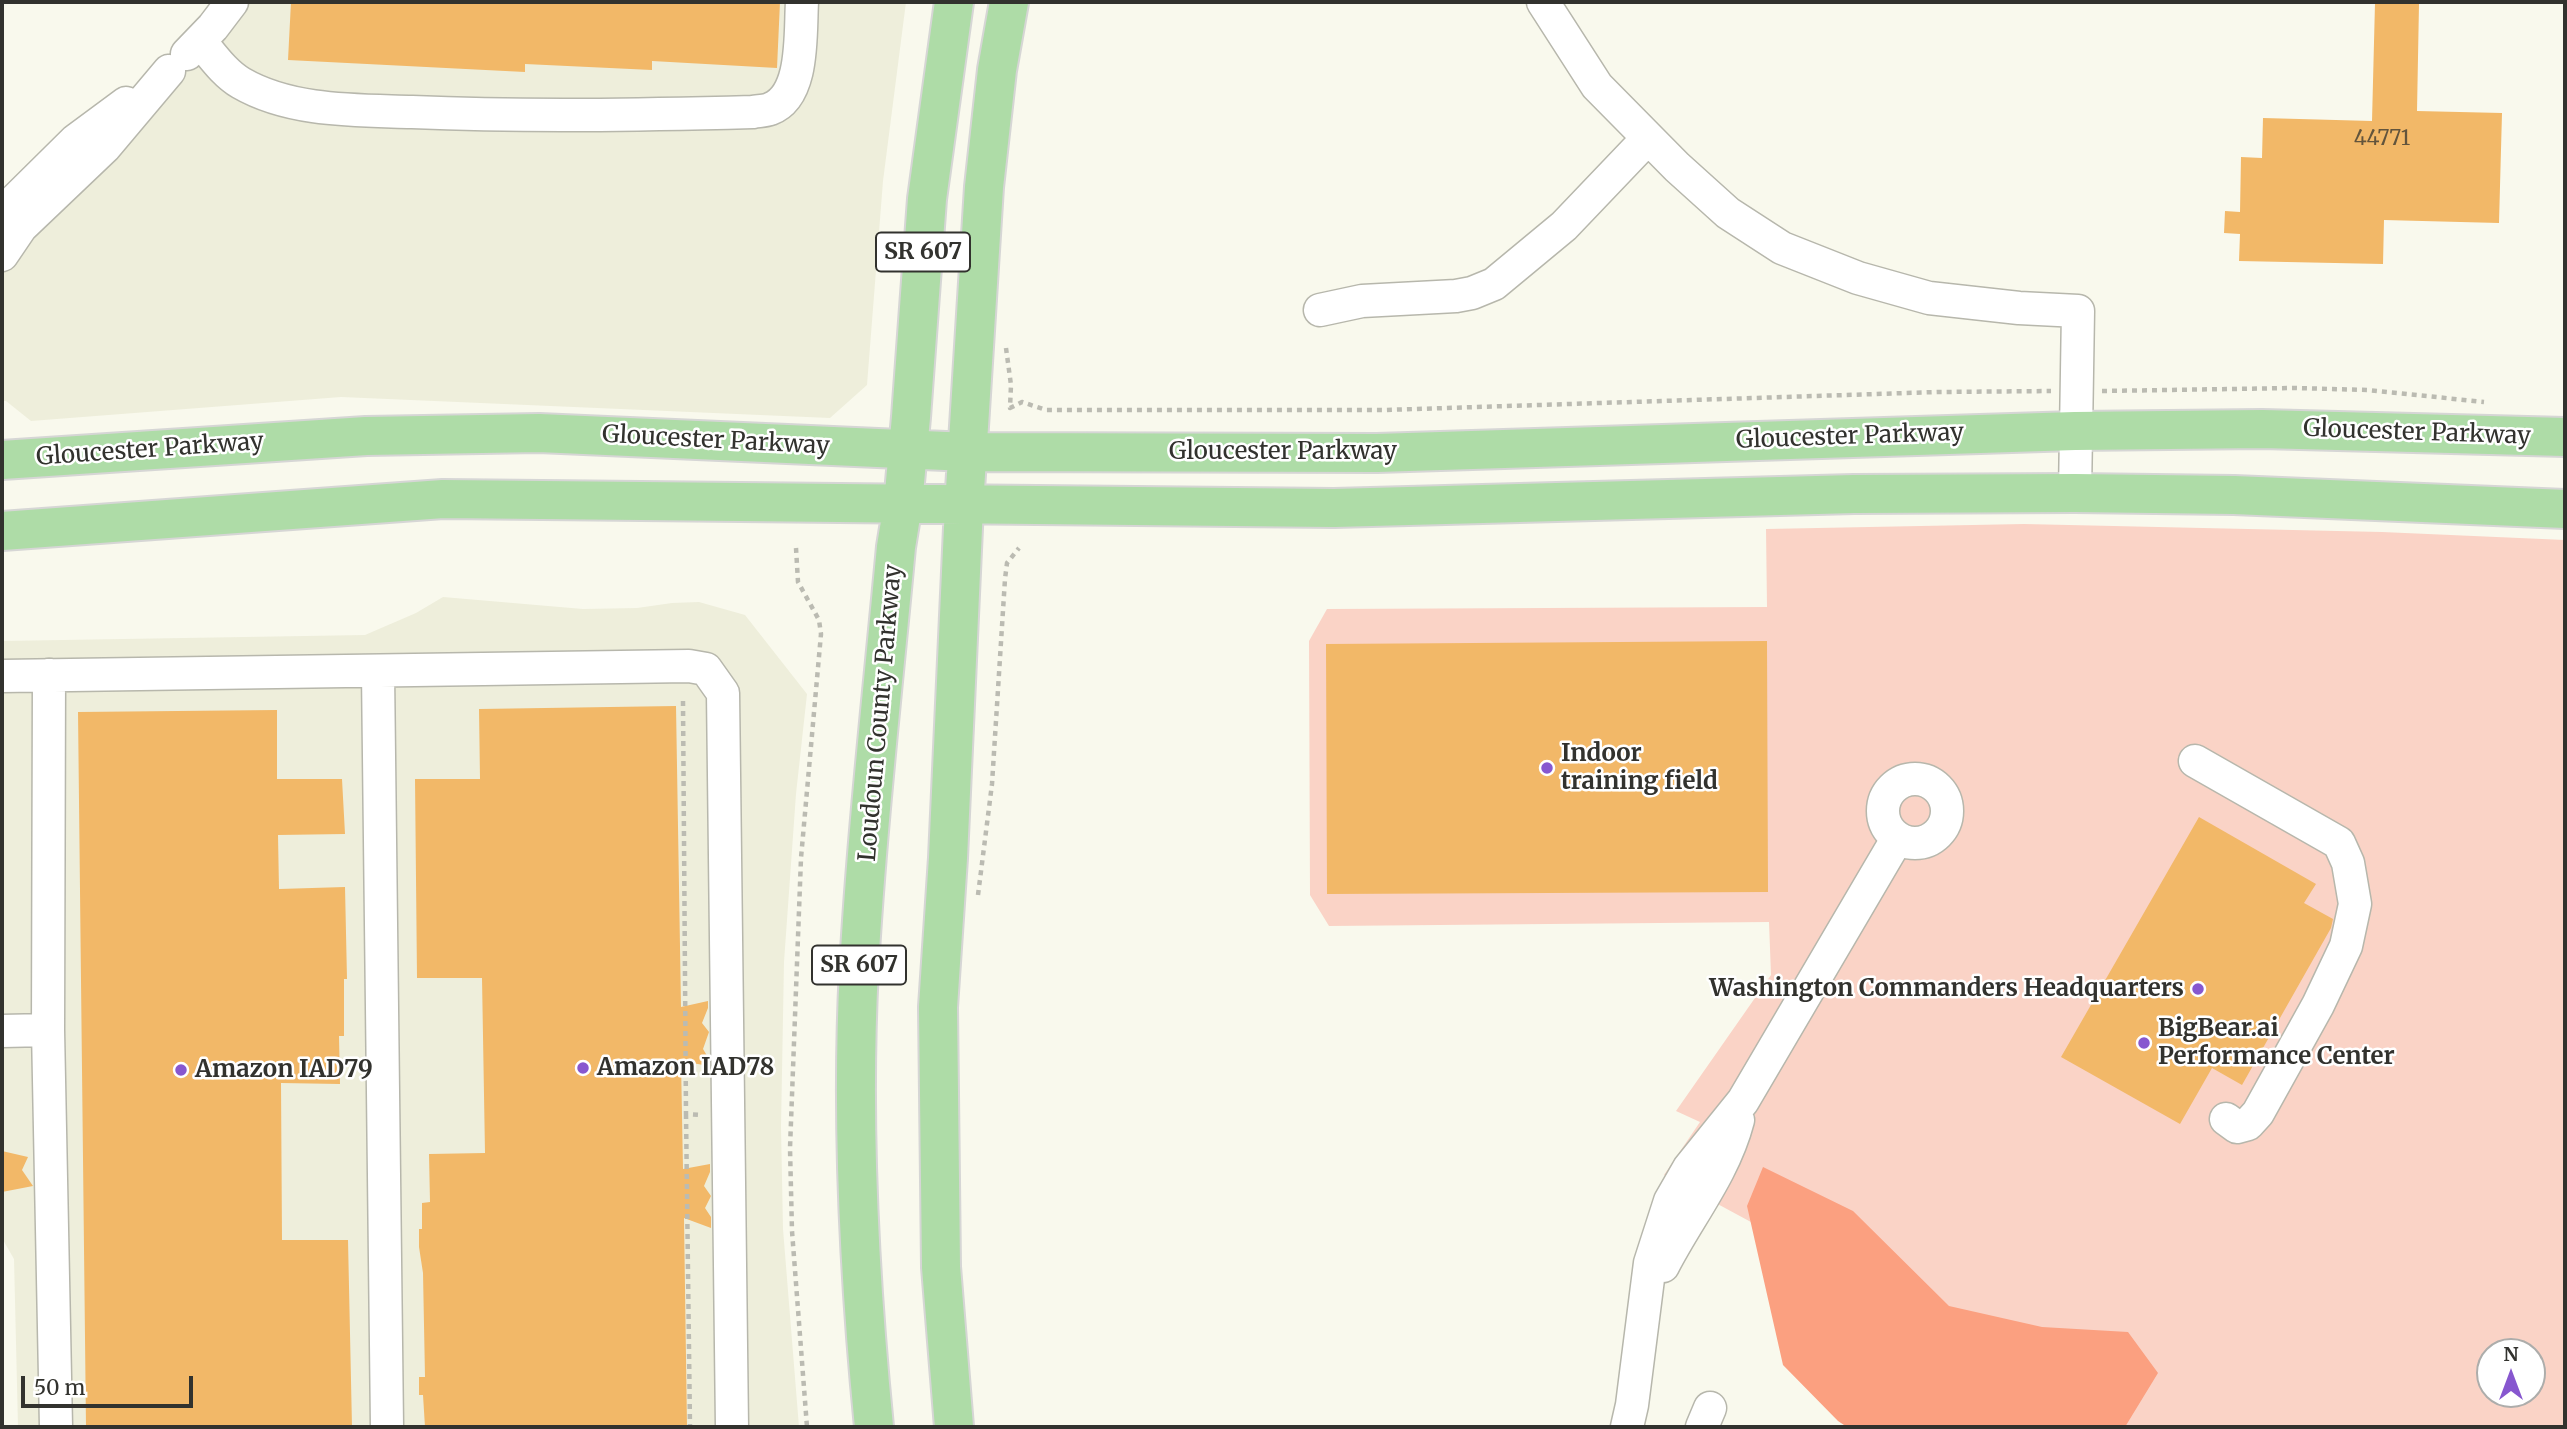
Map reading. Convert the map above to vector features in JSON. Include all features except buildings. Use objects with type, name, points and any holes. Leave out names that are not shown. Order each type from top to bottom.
[{"type":"main road","name":"Loudoun County Parkway","points":[[874,1427],[862,1306],[857,1180],[859,969],[896,547],[919,324],[927,199],[954,2]]},
{"type":"main road","name":"SR 607","points":[[954,1427],[941,1267],[938,1007],[948,858],[964,506],[984,187],[997,70],[1009,2]]},
{"type":"main road","name":"Gloucester Parkway","points":[[2,460],[459,433],[539,433],[968,452],[1377,453],[2075,431],[2262,429],[2565,438]]},
{"type":"main road","points":[[2,531],[443,499],[1334,508],[1854,494],[2075,493],[2234,495],[2565,509]]},
{"type":"street","points":[[232,2],[193,48],[221,66],[239,82],[274,96],[342,109],[450,114],[607,116],[769,110],[783,101],[792,88],[797,73],[802,2]]},
{"type":"street","points":[[1544,2],[1597,86],[1728,213],[1782,248],[1858,278],[1929,298],[2077,311],[2075,493]]},
{"type":"street","points":[[2,213],[76,140],[169,71],[105,148],[21,227],[2,255]]},
{"type":"street","points":[[1320,310],[1363,302],[1456,296],[1494,284],[1564,226],[1648,138]]},
{"type":"street","points":[[2,676],[689,666],[706,669],[723,693],[732,1427]]},
{"type":"street","points":[[378,672],[387,1427]]},
{"type":"street","points":[[49,675],[48,1030],[56,1427]]},
{"type":"street","points":[[2195,761],[2339,843],[2348,863],[2355,904],[2346,946],[2318,1006],[2258,1113],[2248,1124],[2237,1127],[2226,1119]]},
{"type":"street","points":[[1627,1427],[1645,1302],[1671,1252],[1717,1177],[1732,1142],[1743,1101],[1897,839]]},
{"type":"street","points":[[2,1031],[48,1030]]},
{"type":"path","points":[[1005,340],[1011,384],[1010,408],[1022,402],[1046,410],[1385,411],[1938,392],[2295,388],[2356,390],[2486,402]]},
{"type":"path","points":[[796,548],[798,582],[819,620],[821,634],[801,858],[790,1148],[792,1231],[807,1427]]},
{"type":"path","points":[[978,902],[992,784],[1005,579],[1007,563],[1019,548]]},
{"type":"path","points":[[683,701],[690,1427]]},
{"type":"path","points":[[686,1114],[728,1116]]},
{"type":"shaded area","points":[[227,2],[906,2],[883,181],[867,385],[830,418],[341,397],[31,421],[6,401],[2,401],[2,242]]},
{"type":"shaded area","name":"BigBear.ai Performance Center","points":[[2024,524],[2382,532],[2565,540],[2565,1427],[1919,1427],[1762,1228],[1664,1175],[1700,1122],[1676,1111],[1771,975],[1769,922],[1329,926],[1310,895],[1309,641],[1327,609],[1767,607],[1766,529]]},
{"type":"shaded area","points":[[443,597],[583,609],[637,608],[699,602],[745,615],[807,694],[796,794],[784,962],[781,1127],[783,1229],[799,1427],[18,1427],[14,1259],[2,1238],[2,641],[365,635],[416,613]]},
{"type":"shaded area","points":[[1763,1167],[1853,1211],[1949,1306],[2042,1327],[2128,1332],[2158,1373],[2125,1427],[1847,1427],[1838,1421],[1783,1365],[1747,1206]]},
{"type":"place","name":"Indoor training field","points":[[1547,768]]},
{"type":"place","name":"Washington Commanders Headquarters","points":[[2198,989]]},
{"type":"place","name":"BigBear.ai Performance Center","points":[[2144,1043]]},
{"type":"place","name":"Amazon IAD78","points":[[583,1068]]},
{"type":"place","name":"Amazon IAD79","points":[[181,1070]]}]
